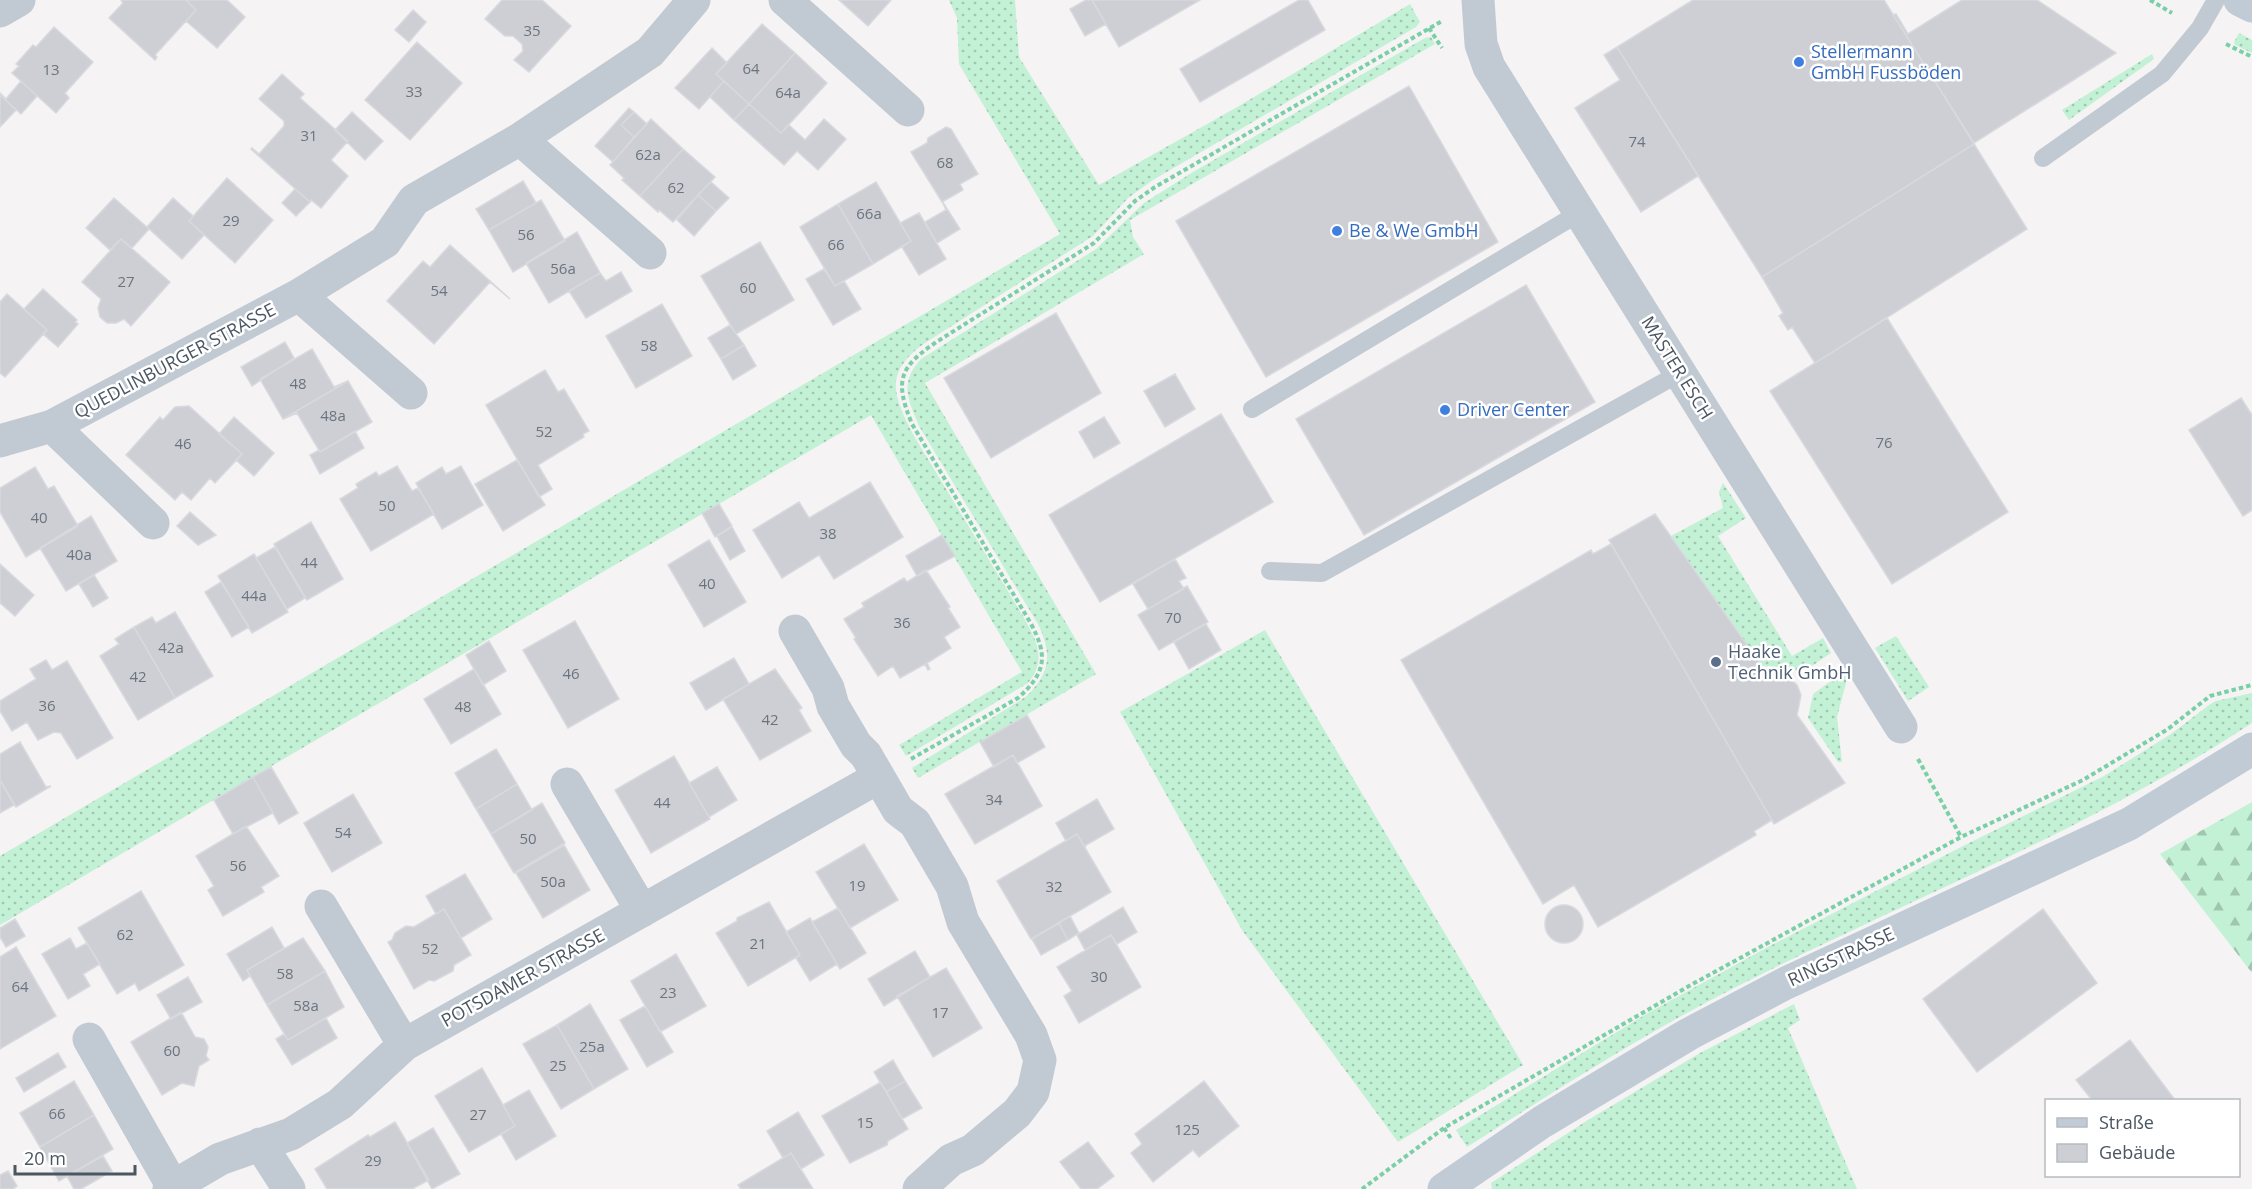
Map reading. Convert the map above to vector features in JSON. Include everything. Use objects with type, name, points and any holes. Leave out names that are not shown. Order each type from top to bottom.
[{"type":"main road","points":[[2240,0],[2252,6]]},
{"type":"main road","name":"RINGSTRASSE","points":[[1444,1189],[1542,1122],[1689,1034],[1796,978],[2129,824],[2252,749]]},
{"type":"street","points":[[0,11],[19,0]]},
{"type":"street","name":"QUEDLINBURGER STRASSE","points":[[0,441],[52,426],[299,295],[385,242],[414,200],[520,139],[650,52],[694,0]]},
{"type":"street","points":[[785,0],[908,110]]},
{"type":"street","name":"MASTER ESCH","points":[[1478,0],[1481,44],[1489,67],[1901,727]]},
{"type":"street","points":[[520,139],[650,253]]},
{"type":"street","points":[[299,295],[411,393]]},
{"type":"street","name":"QUEDLINBURGER STRASSE","points":[[52,426],[153,523]]},
{"type":"street","points":[[795,631],[828,688],[833,706],[856,745],[866,755],[898,810],[915,822],[952,886],[963,922],[1031,1035],[1040,1060],[1033,1092],[1017,1113],[973,1150],[951,1160],[919,1189]]},
{"type":"street","name":"POTSDAMER STRASSE","points":[[89,1039],[171,1188],[220,1159],[291,1134],[340,1104],[404,1046],[879,777]]},
{"type":"street","points":[[567,784],[642,911]]},
{"type":"street","points":[[321,906],[404,1046]]},
{"type":"street","points":[[260,1144],[289,1189]]},
{"type":"lane","points":[[2043,158],[2162,74],[2200,28],[2216,0]]},
{"type":"lane","points":[[1252,409],[1579,213]]},
{"type":"lane","points":[[1270,571],[1322,573],[1680,373]]},
{"type":"path","points":[[879,777],[1018,698],[1031,686],[1041,671],[1043,653],[1040,640],[1030,622],[912,424],[901,394],[906,368],[919,353],[1094,243],[1135,201],[1155,187],[1446,19]]},
{"type":"path","points":[[1362,1189],[1454,1122],[1689,986],[1961,837],[2083,780],[2168,729],[2210,696],[2252,685]]},
{"type":"path","points":[[1901,727],[1961,837]]},
{"type":"green space","points":[[949,0],[1015,0],[1019,57],[1099,185],[1239,106],[1410,4],[1420,22],[1416,27],[1153,180],[1128,198],[1093,236],[925,343],[903,365],[896,386],[897,397],[907,422],[1036,641],[1039,658],[1034,674],[1028,683],[906,756],[899,745],[1022,672],[871,415],[0,925],[0,856],[1060,234],[959,64],[957,18]]},
{"type":"green space","points":[[2239,33],[2252,40],[2252,53],[2235,45],[2234,42]]},
{"type":"green space","points":[[1431,37],[1435,44],[1130,220],[1133,237],[1144,254],[925,383],[1096,674],[918,778],[912,768],[1027,696],[1045,670],[1047,653],[1038,624],[919,426],[908,391],[910,376],[914,368],[921,359],[1096,249],[1144,203],[1193,172],[1425,38]]},
{"type":"green space","points":[[2152,54],[2154,59],[2069,120],[2062,110]]},
{"type":"green space","points":[[1723,483],[1746,518],[1718,536],[1792,656],[1823,638],[1831,653],[1800,674],[1792,668],[1762,666],[1671,536],[1723,508],[1719,492]]},
{"type":"green space","points":[[1265,630],[1523,1065],[1398,1142],[1242,930],[1120,712]]},
{"type":"green space","points":[[1896,636],[1929,687],[1908,701],[1875,648]]},
{"type":"green space","points":[[1843,672],[1847,679],[1837,717],[1842,762],[1838,762],[1808,718],[1813,694]]},
{"type":"green space","points":[[2252,693],[2252,723],[2128,797],[1701,1005],[1600,1064],[1467,1147],[1456,1130],[1648,1013],[1766,948],[2104,776],[2171,734],[2216,701]]},
{"type":"green space","points":[[2252,802],[2252,973],[2160,854]]},
{"type":"green space","points":[[1794,1004],[1800,1020],[1788,1028],[1857,1189],[1492,1189],[1491,1183],[1588,1120],[1700,1053]]},
{"type":"building","points":[[121,0],[186,0],[196,10],[155,55],[157,57],[155,60],[109,18],[123,3]]},
{"type":"building","points":[[188,0],[227,0],[245,17],[217,48],[186,21],[196,10]]},
{"type":"building","points":[[502,0],[542,0],[571,26],[529,72],[514,60],[523,51],[522,44],[513,36],[505,36],[485,19]]},
{"type":"building","points":[[839,0],[891,0],[868,26]]},
{"type":"building","points":[[1086,0],[1092,0],[1106,24],[1085,36],[1070,9]]},
{"type":"building","points":[[1092,0],[1200,0],[1119,47]]},
{"type":"building","points":[[1299,0],[1308,0],[1325,30],[1200,102],[1180,69]]},
{"type":"building","points":[[1693,0],[1884,0],[1974,144],[1762,277],[1617,47]]},
{"type":"building","points":[[1962,0],[2037,0],[2116,53],[1974,143],[1893,15],[1896,14],[1908,34]]},
{"type":"building","points":[[413,10],[426,22],[409,42],[395,30]]},
{"type":"building","points":[[762,24],[795,53],[749,104],[716,74]]},
{"type":"building","points":[[54,27],[93,62],[65,93],[69,98],[56,113],[12,73],[19,66],[16,64],[33,45],[36,47]]},
{"type":"building","points":[[417,42],[462,83],[410,140],[365,100]]},
{"type":"building","points":[[1617,47],[1698,176],[1641,212],[1575,108],[1620,80],[1604,55]]},
{"type":"building","points":[[712,48],[727,63],[716,74],[724,81],[699,109],[675,88]]},
{"type":"building","points":[[795,53],[827,83],[781,133],[749,104]]},
{"type":"building","points":[[282,74],[304,94],[300,98],[348,141],[331,160],[348,176],[321,208],[311,200],[310,202],[251,149],[259,154],[284,126],[284,121],[259,99]]},
{"type":"building","points":[[21,81],[37,96],[21,114],[0,95],[0,93],[6,99]]},
{"type":"building","points":[[724,81],[749,104],[734,120],[710,97]]},
{"type":"building","name":"Be & We GmbH","points":[[1409,86],[1498,242],[1266,377],[1176,221]]},
{"type":"building","points":[[0,97],[16,110],[0,127]]},
{"type":"building","points":[[749,104],[781,133],[789,125],[805,140],[824,119],[846,139],[818,170],[797,151],[784,165],[734,120]]},
{"type":"building","points":[[629,108],[634,112],[621,125],[634,137],[613,162],[595,146]]},
{"type":"building","points":[[352,112],[383,141],[365,160],[335,130]]},
{"type":"building","points":[[634,112],[647,124],[634,137],[621,125]]},
{"type":"building","points":[[651,119],[683,149],[640,196],[622,180],[624,178],[610,165]]},
{"type":"building","points":[[946,127],[951,129],[978,174],[960,184],[963,190],[942,202],[911,152],[927,143],[928,138]]},
{"type":"building","points":[[1974,144],[2027,229],[1815,363],[1792,327],[1788,330],[1779,316],[1783,313],[1762,277]]},
{"type":"building","points":[[683,149],[715,177],[673,222],[640,196]]},
{"type":"building","points":[[227,178],[273,220],[235,263],[189,221]]},
{"type":"building","points":[[523,181],[536,203],[489,230],[476,209]]},
{"type":"building","points":[[711,182],[729,198],[716,211],[698,195]]},
{"type":"building","points":[[876,182],[911,241],[873,264],[838,204]]},
{"type":"building","points":[[295,189],[310,202],[296,216],[282,203]]},
{"type":"building","points":[[698,195],[716,211],[694,236],[677,220]]},
{"type":"building","points":[[114,198],[149,229],[132,248],[121,239],[110,250],[86,228]]},
{"type":"building","points":[[173,198],[193,216],[189,221],[204,235],[182,259],[147,227]]},
{"type":"building","points":[[541,200],[565,241],[513,272],[489,230]]},
{"type":"building","points":[[942,201],[960,229],[937,243],[925,222],[946,210]]},
{"type":"building","points":[[838,204],[873,264],[835,286],[800,227]]},
{"type":"building","points":[[919,213],[946,259],[919,275],[902,247],[911,241],[900,223]]},
{"type":"building","points":[[577,232],[600,273],[549,303],[526,263]]},
{"type":"building","points":[[121,239],[170,282],[131,326],[124,319],[116,323],[107,323],[100,317],[98,308],[101,299],[82,282]]},
{"type":"building","points":[[760,242],[794,300],[736,334],[701,276]]},
{"type":"building","points":[[450,245],[510,299],[490,282],[434,344],[387,301],[423,261],[430,267]]},
{"type":"building","points":[[824,269],[835,286],[844,281],[861,309],[833,325],[806,279]]},
{"type":"building","points":[[621,272],[632,291],[586,318],[569,291],[600,273],[606,281]]},
{"type":"building","name":"Driver Center","points":[[1526,285],[1595,402],[1364,535],[1296,419]]},
{"type":"building","points":[[43,289],[77,320],[75,322],[78,324],[58,347],[43,334],[47,330],[24,309]]},
{"type":"building","points":[[7,294],[47,330],[5,377],[0,373],[0,302]]},
{"type":"building","points":[[662,304],[692,356],[636,388],[606,336]]},
{"type":"building","points":[[1056,313],[1101,393],[991,458],[944,378]]},
{"type":"building","points":[[1887,318],[2008,512],[1892,584],[1770,391]]},
{"type":"building","points":[[730,325],[744,345],[721,359],[708,338]]},
{"type":"building","points":[[285,342],[294,358],[252,386],[241,367]]},
{"type":"building","points":[[744,345],[756,366],[733,380],[721,359]]},
{"type":"building","points":[[312,349],[334,387],[348,381],[283,419],[260,379]]},
{"type":"building","points":[[545,370],[558,392],[564,389],[589,431],[583,434],[584,437],[538,465],[552,489],[539,497],[486,405]]},
{"type":"building","points":[[1175,374],[1195,409],[1165,427],[1144,391]]},
{"type":"building","points":[[348,381],[372,422],[320,452],[297,413],[283,419]]},
{"type":"building","points":[[2241,398],[2252,415],[2252,510],[2243,516],[2189,430]]},
{"type":"building","points":[[189,406],[242,454],[215,483],[210,478],[191,500],[182,492],[175,500],[126,455],[160,417],[163,420],[175,407]]},
{"type":"building","points":[[1221,414],[1273,502],[1100,602],[1049,515]]},
{"type":"building","points":[[234,417],[274,453],[254,476],[236,460],[242,454],[219,434]]},
{"type":"building","points":[[1104,417],[1120,443],[1094,458],[1079,432]]},
{"type":"building","points":[[355,431],[364,448],[320,474],[310,455],[319,450],[320,452]]},
{"type":"building","points":[[517,460],[545,505],[503,531],[475,484]]},
{"type":"building","points":[[397,466],[412,491],[418,488],[434,514],[371,551],[340,499],[358,488],[356,484],[376,472],[379,476]]},
{"type":"building","points":[[461,466],[483,505],[442,529],[416,483],[442,467],[446,474]]},
{"type":"building","points":[[35,467],[48,489],[54,486],[78,526],[26,557],[0,512],[0,488]]},
{"type":"building","points":[[870,482],[903,537],[834,579],[819,555],[782,578],[753,530],[799,502],[809,518]]},
{"type":"building","points":[[719,504],[732,526],[715,537],[702,513]]},
{"type":"building","points":[[190,512],[216,535],[198,545],[177,526]]},
{"type":"building","points":[[1655,514],[1768,675],[1779,674],[1789,678],[1797,685],[1801,695],[1797,715],[1845,783],[1774,824],[1609,540]]},
{"type":"building","points":[[91,516],[117,561],[66,591],[40,548]]},
{"type":"building","points":[[311,522],[343,579],[307,600],[274,544]]},
{"type":"building","points":[[732,527],[745,551],[730,560],[717,536]]},
{"type":"building","points":[[942,535],[955,556],[917,576],[906,556]]},
{"type":"building","points":[[709,540],[746,602],[704,627],[668,565]]},
{"type":"building","points":[[1611,544],[1772,820],[1754,831],[1756,835],[1598,927],[1574,885],[1543,904],[1401,660],[1591,550],[1593,554]]},
{"type":"building","points":[[275,547],[305,598],[287,609],[256,558]]},
{"type":"building","points":[[254,554],[288,612],[252,633],[218,576]]},
{"type":"building","points":[[1175,559],[1186,578],[1179,581],[1184,589],[1148,609],[1133,584]]},
{"type":"building","points":[[0,564],[34,595],[15,616],[0,603]]},
{"type":"building","points":[[926,570],[960,627],[944,637],[951,648],[927,663],[930,669],[928,670],[925,664],[900,678],[893,666],[878,676],[844,619],[864,607],[862,603],[904,578],[907,582]]},
{"type":"building","points":[[94,575],[108,598],[93,607],[79,584]]},
{"type":"building","points":[[221,582],[249,627],[232,637],[205,592]]},
{"type":"building","points":[[1187,586],[1208,622],[1159,650],[1138,615]]},
{"type":"building","points":[[175,612],[213,676],[175,698],[134,627],[152,617],[156,623]]},
{"type":"building","points":[[575,621],[619,699],[568,728],[523,650]]},
{"type":"building","points":[[1206,624],[1221,650],[1189,669],[1174,642]]},
{"type":"building","points":[[134,627],[175,698],[138,720],[100,656],[119,644],[115,639]]},
{"type":"building","points":[[489,641],[506,671],[483,685],[466,655]]},
{"type":"building","points":[[734,658],[749,684],[706,710],[690,683]]},
{"type":"building","points":[[46,660],[52,670],[67,661],[113,738],[77,759],[61,733],[54,732],[38,740],[27,722],[12,731],[0,711],[0,701],[36,679],[30,669]]},
{"type":"building","points":[[474,669],[501,714],[451,744],[424,699]]},
{"type":"building","points":[[775,669],[802,708],[799,710],[811,731],[760,760],[723,699]]},
{"type":"building","points":[[1027,715],[1045,747],[1017,763],[1013,755],[994,767],[980,742]]},
{"type":"building","points":[[20,742],[46,787],[51,786],[16,807],[0,780],[0,754]]},
{"type":"building","points":[[496,749],[517,784],[476,809],[455,773]]},
{"type":"building","points":[[1013,755],[1042,806],[975,844],[945,794]]},
{"type":"building","points":[[674,756],[710,819],[651,853],[615,790]]},
{"type":"building","points":[[271,767],[298,813],[279,824],[253,777]]},
{"type":"building","points":[[717,767],[737,800],[709,817],[689,783]]},
{"type":"building","points":[[253,777],[273,813],[233,834],[214,800]]},
{"type":"building","points":[[0,780],[14,805],[0,813]]},
{"type":"building","points":[[517,784],[532,810],[491,834],[476,809]]},
{"type":"building","points":[[353,794],[382,843],[332,872],[304,823]]},
{"type":"building","points":[[1097,799],[1114,829],[1086,845],[1085,848],[1077,834],[1066,841],[1056,823]]},
{"type":"building","points":[[542,803],[565,843],[514,873],[491,834]]},
{"type":"building","points":[[246,826],[279,876],[261,887],[264,892],[223,916],[208,890],[214,886],[196,856]]},
{"type":"building","points":[[1077,834],[1111,892],[1031,939],[997,881]]},
{"type":"building","points":[[864,844],[898,900],[850,928],[816,872]]},
{"type":"building","points":[[564,845],[590,890],[543,918],[516,873]]},
{"type":"building","points":[[465,874],[492,919],[461,938],[444,909],[436,914],[426,896]]},
{"type":"building","points":[[141,891],[184,965],[139,991],[135,983],[117,994],[78,928]]},
{"type":"building","points":[[769,902],[800,955],[748,986],[716,933],[737,921],[737,918]]},
{"type":"building","points":[[1564,905],[1577,911],[1583,924],[1577,937],[1564,943],[1551,937],[1545,924],[1551,911]]},
{"type":"building","points":[[1123,907],[1137,932],[1117,944],[1111,935],[1085,950],[1077,935]]},
{"type":"building","points":[[838,908],[866,953],[840,969],[812,922]]},
{"type":"building","points":[[444,909],[471,955],[454,965],[453,971],[434,981],[429,980],[414,989],[388,942],[392,940],[395,933],[406,926],[414,927]]},
{"type":"building","points":[[2043,909],[2097,983],[1977,1072],[1923,999]]},
{"type":"building","points":[[1070,916],[1079,933],[1068,940],[1059,923]]},
{"type":"building","points":[[810,918],[837,964],[810,981],[796,958],[800,955],[786,932]]},
{"type":"building","points":[[15,919],[25,936],[6,947],[0,937],[0,928]]},
{"type":"building","points":[[1059,923],[1068,940],[1041,955],[1032,939]]},
{"type":"building","points":[[272,927],[284,948],[247,970],[250,976],[243,981],[227,954]]},
{"type":"building","points":[[1111,935],[1141,987],[1079,1023],[1064,996],[1072,991],[1057,967]]},
{"type":"building","points":[[70,938],[76,949],[87,943],[100,964],[83,974],[90,986],[68,999],[42,954]]},
{"type":"building","points":[[303,938],[325,971],[267,1005],[247,970]]},
{"type":"building","points":[[16,947],[56,1016],[0,1049],[0,957]]},
{"type":"building","points":[[915,951],[930,977],[884,1006],[868,979]]},
{"type":"building","points":[[676,954],[706,1006],[660,1032],[631,981]]},
{"type":"building","points":[[946,968],[982,1028],[933,1057],[897,996]]},
{"type":"building","points":[[325,971],[344,1007],[288,1040],[267,1005]]},
{"type":"building","points":[[188,977],[202,1002],[171,1019],[157,995]]},
{"type":"building","points":[[590,1004],[628,1069],[594,1089],[557,1025]]},
{"type":"building","points":[[645,1006],[673,1052],[647,1067],[620,1020]]},
{"type":"building","points":[[181,1012],[195,1037],[204,1039],[208,1047],[206,1056],[209,1060],[199,1066],[194,1086],[182,1083],[162,1095],[131,1042]]},
{"type":"building","points":[[326,1018],[337,1038],[292,1065],[276,1039],[284,1034],[288,1040]]},
{"type":"building","points":[[557,1025],[594,1089],[561,1109],[523,1044]]},
{"type":"building","points":[[2130,1040],[2174,1099],[2091,1099],[2076,1080]]},
{"type":"building","points":[[58,1053],[66,1067],[24,1092],[16,1078]]},
{"type":"building","points":[[893,1060],[905,1081],[886,1092],[874,1072]]},
{"type":"building","points":[[482,1068],[515,1126],[469,1152],[435,1096]]},
{"type":"building","points":[[74,1081],[94,1115],[40,1147],[20,1113]]},
{"type":"building","points":[[905,1081],[922,1108],[902,1119],[886,1092]]},
{"type":"building","points":[[1204,1081],[1239,1126],[1199,1157],[1193,1150],[1153,1182],[1131,1153],[1142,1144],[1135,1134]]},
{"type":"building","points":[[881,1082],[908,1129],[888,1141],[887,1145],[850,1163],[822,1116]]},
{"type":"building","points":[[529,1090],[556,1136],[516,1160],[501,1134],[515,1126],[503,1105]]},
{"type":"building","points":[[798,1112],[824,1155],[801,1169],[791,1153],[783,1158],[767,1131]]},
{"type":"building","points":[[94,1115],[113,1149],[59,1181],[40,1147]]},
{"type":"building","points":[[395,1122],[429,1180],[412,1189],[327,1189],[315,1169],[368,1135],[370,1137]]},
{"type":"building","points":[[433,1128],[460,1174],[432,1189],[407,1143]]},
{"type":"building","points":[[1088,1142],[1114,1176],[1097,1189],[1081,1189],[1060,1162]]},
{"type":"building","points":[[791,1153],[813,1189],[741,1189],[738,1185]]},
{"type":"building","points":[[103,1156],[112,1171],[81,1189],[74,1189],[67,1176]]},
{"type":"building","points":[[8,1171],[17,1186],[13,1189],[0,1189],[0,1175]]},
{"type":"place","name":"Stellermann GmbH Fussböden","points":[[1799,62]]},
{"type":"place","name":"Be & We GmbH","points":[[1337,231]]},
{"type":"place","name":"Driver Center","points":[[1445,410]]},
{"type":"place","name":"Haake Technik GmbH","points":[[1716,662]]}]
